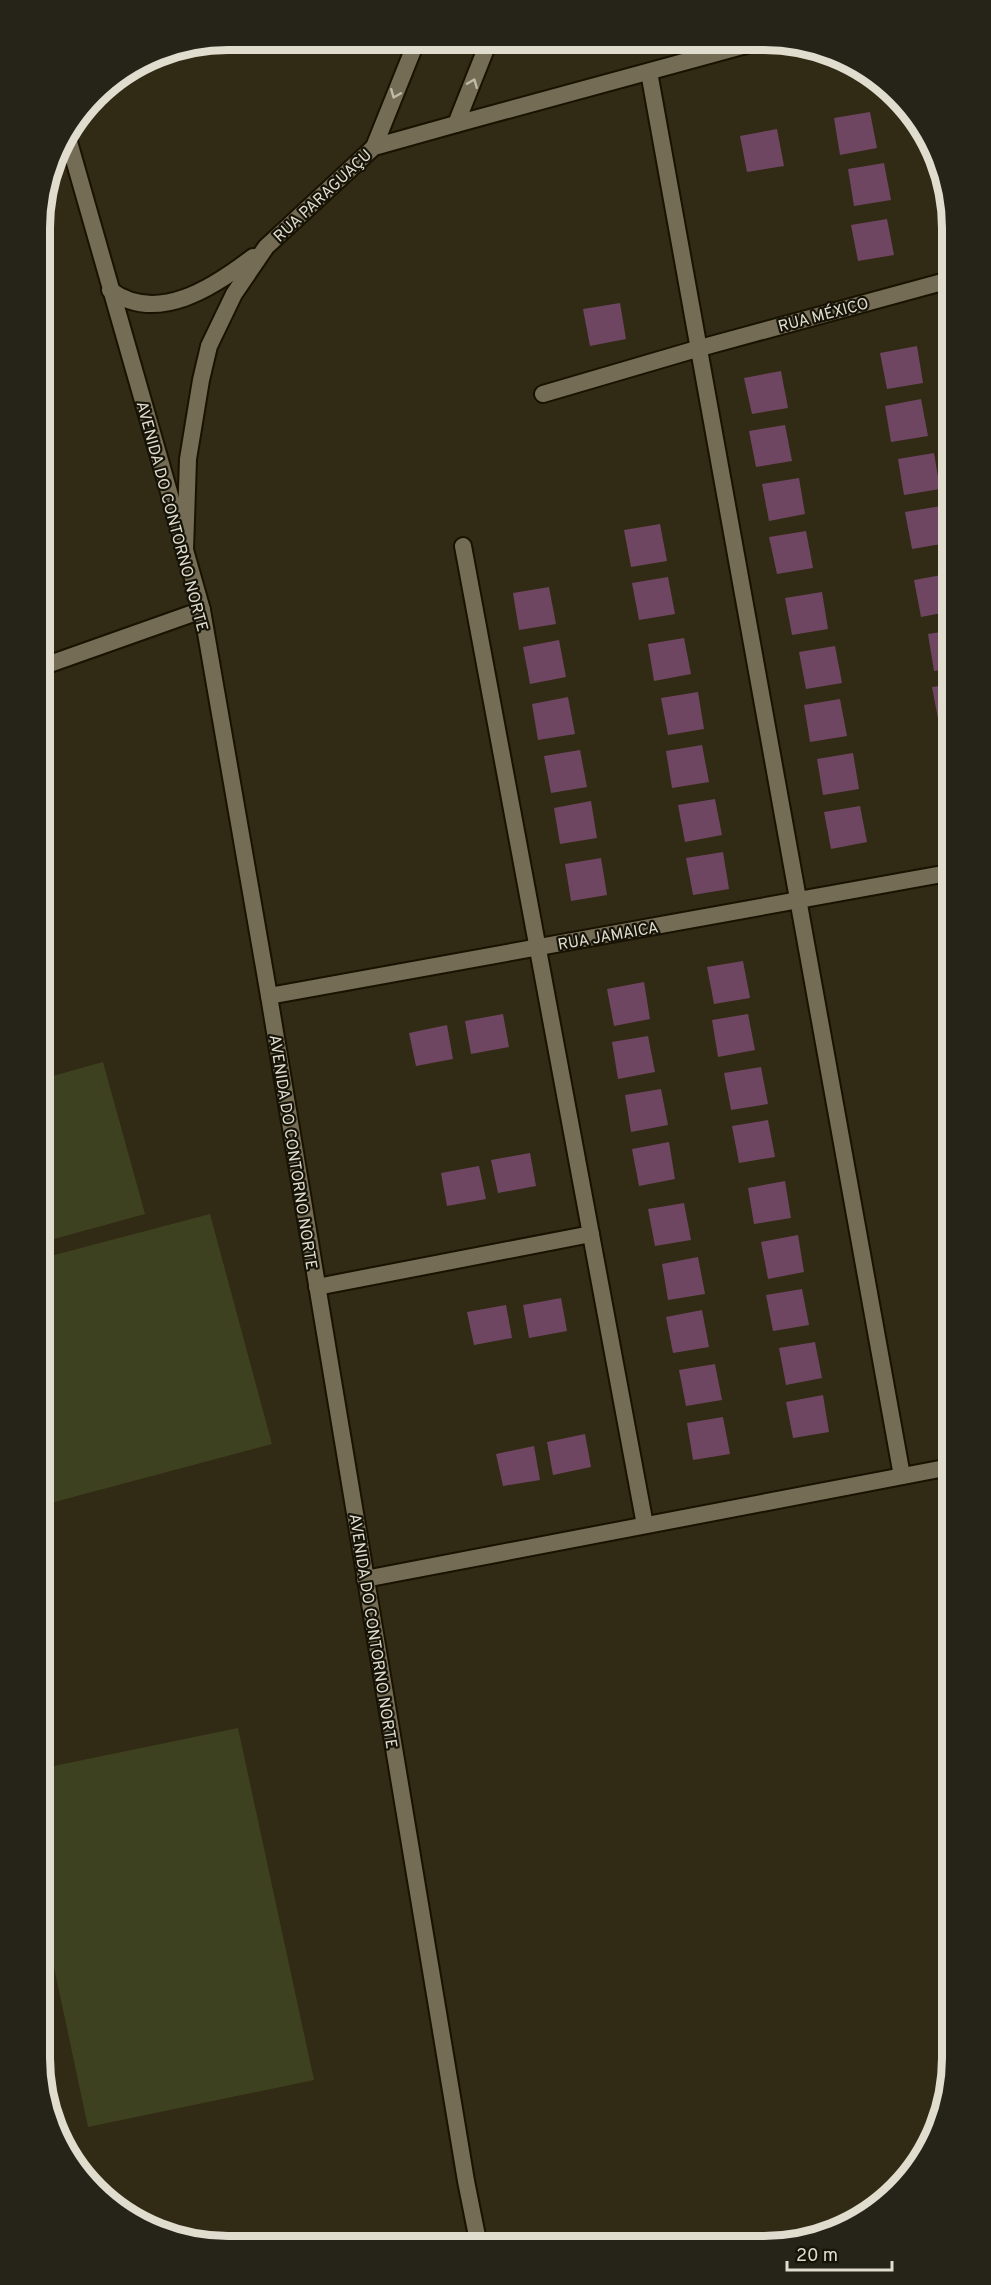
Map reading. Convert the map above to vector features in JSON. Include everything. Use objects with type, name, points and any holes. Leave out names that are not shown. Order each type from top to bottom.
[{"type":"street","points":[[374,147],[413,50]]},
{"type":"street","points":[[456,124],[485,50]]},
{"type":"street","name":"RUA PARAGUAÇU","points":[[185,550],[188,459],[209,346],[234,294],[266,248],[374,147],[728,50]]},
{"type":"street","points":[[649,72],[902,1476]]},
{"type":"street","name":"AVENIDA DO CONTORNO NORTE","points":[[67,151],[111,290],[202,610],[477,2236]]},
{"type":"street","points":[[111,290],[122,299],[142,305],[159,305],[196,293],[219,281],[266,248]]},
{"type":"street","name":"RUA MÉXICO","points":[[543,394],[700,348],[942,282]]},
{"type":"street","points":[[463,546],[645,1525]]},
{"type":"street","points":[[50,664],[202,610]]},
{"type":"street","name":"RUA JAMAICA","points":[[268,996],[942,874]]},
{"type":"street","points":[[317,1287],[591,1234]]},
{"type":"street","points":[[365,1579],[941,1469]]},
{"type":"green space","points":[[103,1062],[145,1214],[50,1240],[50,1077]]},
{"type":"green space","points":[[210,1214],[272,1444],[50,1503],[50,1256]]},
{"type":"green space","points":[[238,1728],[314,2080],[88,2127],[50,1948],[50,1767]]},
{"type":"building","points":[[870,112],[877,148],[840,155],[834,118]]},
{"type":"building","points":[[777,129],[784,166],[747,172],[740,136]]},
{"type":"building","points":[[884,163],[891,200],[854,206],[848,169]]},
{"type":"building","points":[[887,219],[894,255],[858,261],[851,225]]},
{"type":"building","points":[[620,303],[626,339],[590,346],[583,309]]},
{"type":"building","points":[[917,346],[923,383],[887,389],[880,353]]},
{"type":"building","points":[[781,371],[788,408],[752,414],[744,378]]},
{"type":"building","points":[[921,399],[928,436],[891,442],[885,406]]},
{"type":"building","points":[[785,425],[792,461],[756,467],[749,431]]},
{"type":"building","points":[[934,453],[940,489],[904,495],[898,459]]},
{"type":"building","points":[[799,478],[805,514],[769,521],[762,484]]},
{"type":"building","points":[[941,506],[942,544],[912,549],[905,512]]},
{"type":"building","points":[[660,524],[667,561],[631,567],[624,530]]},
{"type":"building","points":[[806,531],[813,568],[777,574],[769,537]]},
{"type":"building","points":[[942,575],[942,613],[921,617],[914,580]]},
{"type":"building","points":[[668,577],[675,614],[639,620],[632,583]]},
{"type":"building","points":[[549,587],[556,624],[519,630],[513,593]]},
{"type":"building","points":[[822,592],[828,629],[792,635],[785,598]]},
{"type":"building","points":[[942,632],[942,670],[934,671],[928,634]]},
{"type":"building","points":[[684,638],[691,674],[654,681],[648,644]]},
{"type":"building","points":[[559,640],[566,677],[530,684],[523,647]]},
{"type":"building","points":[[835,646],[842,683],[806,689],[799,652]]},
{"type":"building","points":[[942,686],[942,724],[939,724],[932,687]]},
{"type":"building","points":[[698,692],[704,729],[668,735],[661,698]]},
{"type":"building","points":[[568,697],[575,734],[538,740],[532,704]]},
{"type":"building","points":[[840,699],[847,736],[810,742],[804,705]]},
{"type":"building","points":[[702,745],[709,782],[672,788],[666,751]]},
{"type":"building","points":[[580,750],[587,787],[551,793],[544,756]]},
{"type":"building","points":[[853,753],[859,789],[823,795],[817,759]]},
{"type":"building","points":[[715,799],[722,835],[685,842],[678,805]]},
{"type":"building","points":[[591,801],[597,838],[560,844],[554,808]]},
{"type":"building","points":[[860,806],[867,842],[831,849],[824,812]]},
{"type":"building","points":[[723,852],[729,889],[693,895],[686,858]]},
{"type":"building","points":[[601,858],[607,895],[571,901],[565,864]]},
{"type":"building","points":[[743,961],[750,998],[714,1004],[707,967]]},
{"type":"building","points":[[644,982],[650,1019],[614,1026],[607,989]]},
{"type":"building","points":[[503,1014],[509,1047],[471,1054],[465,1021]]},
{"type":"building","points":[[748,1014],[755,1050],[718,1057],[712,1020]]},
{"type":"building","points":[[447,1025],[453,1059],[416,1066],[409,1033]]},
{"type":"building","points":[[648,1036],[655,1072],[618,1079],[612,1042]]},
{"type":"building","points":[[761,1067],[768,1104],[731,1110],[724,1073]]},
{"type":"building","points":[[661,1089],[668,1125],[631,1132],[625,1095]]},
{"type":"building","points":[[768,1120],[775,1157],[739,1163],[732,1126]]},
{"type":"building","points":[[669,1142],[675,1179],[639,1186],[632,1149]]},
{"type":"building","points":[[530,1153],[536,1186],[498,1193],[491,1160]]},
{"type":"building","points":[[479,1166],[486,1199],[447,1206],[441,1173]]},
{"type":"building","points":[[785,1181],[791,1218],[754,1224],[748,1188]]},
{"type":"building","points":[[684,1203],[691,1240],[655,1246],[648,1209]]},
{"type":"building","points":[[798,1235],[804,1272],[768,1279],[761,1242]]},
{"type":"building","points":[[698,1257],[705,1294],[668,1300],[662,1264]]},
{"type":"building","points":[[802,1289],[809,1325],[773,1331],[766,1295]]},
{"type":"building","points":[[561,1298],[567,1331],[529,1338],[523,1305]]},
{"type":"building","points":[[506,1305],[512,1338],[474,1345],[467,1312]]},
{"type":"building","points":[[702,1310],[709,1347],[673,1353],[666,1317]]},
{"type":"building","points":[[815,1342],[822,1378],[786,1385],[779,1348]]},
{"type":"building","points":[[715,1364],[722,1400],[686,1406],[679,1370]]},
{"type":"building","points":[[823,1395],[829,1432],[793,1438],[786,1402]]},
{"type":"building","points":[[723,1417],[730,1454],[693,1460],[687,1423]]},
{"type":"building","points":[[585,1434],[591,1467],[553,1475],[547,1442]]},
{"type":"building","points":[[534,1446],[540,1480],[503,1486],[496,1454]]}]
